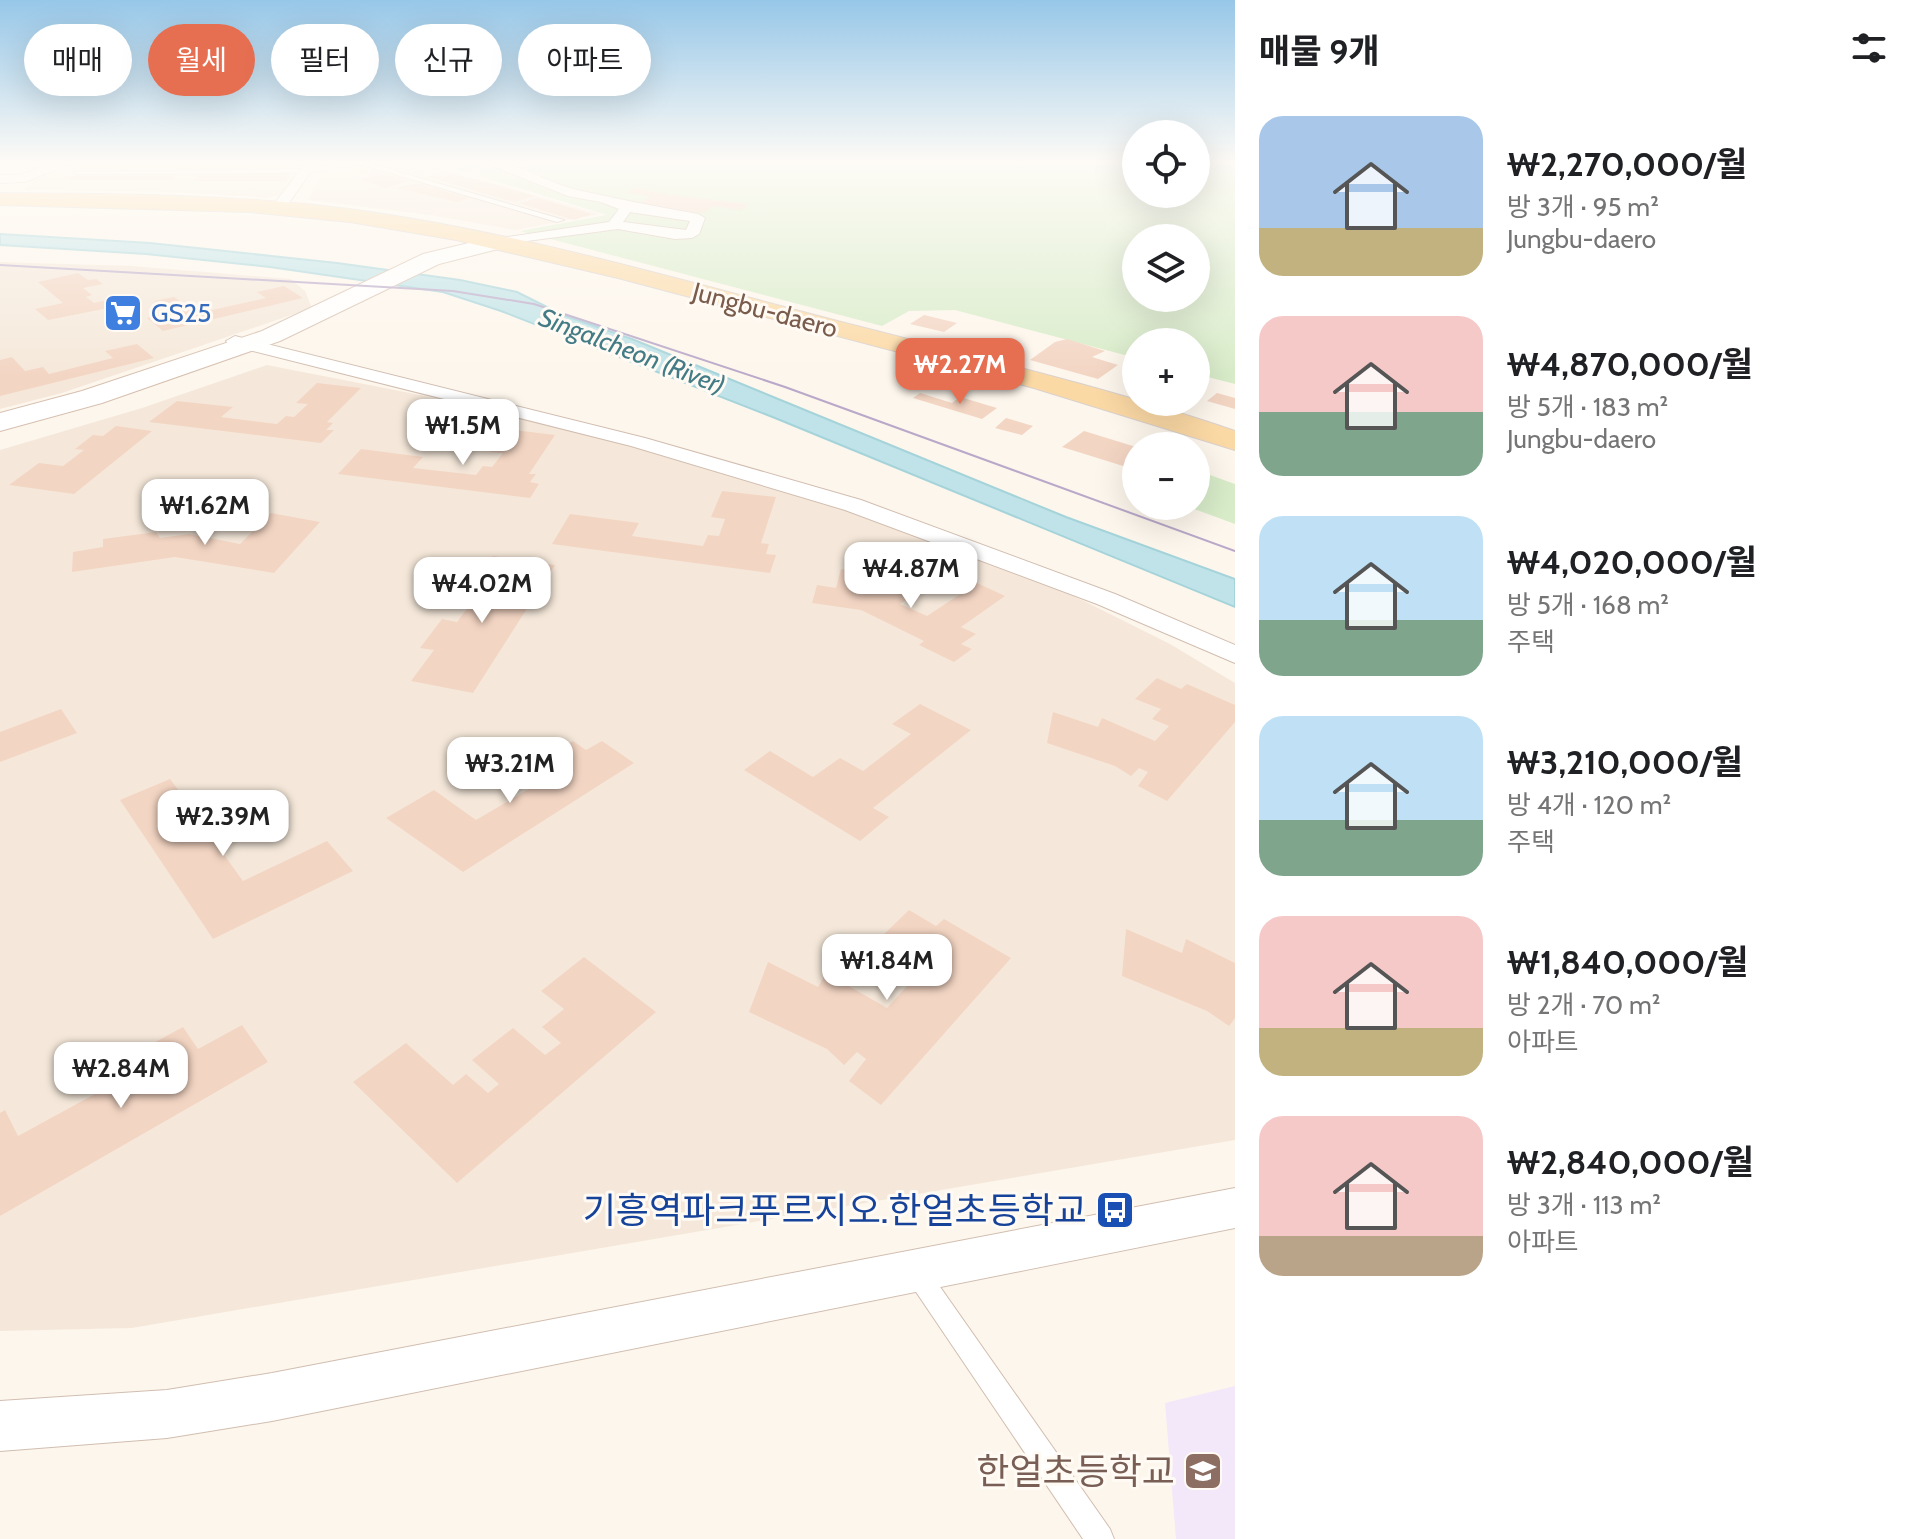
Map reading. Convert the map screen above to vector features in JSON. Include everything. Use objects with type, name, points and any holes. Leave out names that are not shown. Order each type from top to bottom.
[{"type":"main road","name":"Jungbu-daero","points":[[390,234],[481,245]]},
{"type":"main road","name":"Jungbu-daero","points":[[438,234],[1028,396],[1212,441],[1235,462]]},
{"type":"street","points":[[0,422],[92,397],[242,342],[348,299],[431,259],[481,245],[558,234]]},
{"type":"street","points":[[668,234],[692,234]]},
{"type":"street","points":[[0,413],[84,391],[242,342],[638,442],[853,505],[1091,593],[1235,655]]},
{"type":"street","points":[[0,1426],[167,1414],[272,1397],[1235,1208]]},
{"type":"lane","points":[[915,1271],[1100,1539]]},
{"type":"shaded area","points":[[0,262],[132,266],[291,279],[305,291],[312,308],[62,393],[0,409]]},
{"type":"shaded area","points":[[267,365],[456,402],[586,433],[847,511],[1027,576],[1084,601],[1170,644],[1235,683],[1235,1140],[132,1328],[0,1331],[0,450],[142,408]]},
{"type":"shaded area","name":"한얼초등학교","points":[[1235,1386],[1235,1539],[1176,1539],[1165,1403]]},
{"type":"green space","points":[[531,234],[1122,234],[1122,312],[1210,312],[1210,234],[1235,234],[1235,384],[1210,378],[1210,328],[1122,328],[1122,354],[955,310],[909,311],[882,326]]},
{"type":"green space","points":[[1210,475],[1235,484],[1235,524],[1210,515]]},
{"type":"water","name":"Singalcheon (River)","points":[[0,234],[150,243],[337,263],[460,280],[517,292],[563,315],[632,339],[1066,517],[1235,579],[1235,607],[775,418],[501,311],[443,292],[270,267],[146,254],[0,245]]},
{"type":"building","points":[[78,273],[103,284],[83,288],[92,295],[86,297],[94,303],[120,297],[128,304],[48,320],[35,309],[63,303],[38,282]]},
{"type":"building","points":[[284,286],[303,298],[163,331],[147,318],[169,312],[154,301],[174,297],[189,308],[204,305],[212,310],[266,298],[257,292]]},
{"type":"building","points":[[924,315],[957,323],[944,332],[910,324]]},
{"type":"building","points":[[1067,339],[1105,351],[1092,357],[1118,365],[1098,379],[1030,360],[1055,342]]},
{"type":"building","points":[[137,344],[154,358],[0,396],[0,360],[12,357],[25,371],[43,367],[49,374],[113,358],[105,351]]},
{"type":"building","points":[[317,383],[361,388],[327,422],[333,423],[326,430],[334,430],[321,443],[149,422],[177,401],[233,407],[221,417],[277,424],[286,416],[294,417],[308,404],[296,403]]},
{"type":"building","points":[[920,393],[952,403],[960,397],[997,408],[982,419],[913,398]]},
{"type":"building","points":[[1217,393],[1235,398],[1235,409],[1210,402]]},
{"type":"building","points":[[1006,418],[1033,426],[1022,435],[995,428]]},
{"type":"building","points":[[116,426],[152,431],[74,494],[9,485],[39,463],[63,466],[84,450],[75,449],[93,435],[103,436]]},
{"type":"building","points":[[506,429],[555,435],[529,474],[536,474],[530,482],[539,484],[530,498],[338,474],[361,449],[423,457],[413,468],[476,475],[483,466],[492,467],[503,453],[490,452]]},
{"type":"building","points":[[1084,431],[1122,443],[1122,466],[1062,447]]},
{"type":"building","points":[[722,491],[776,497],[761,543],[769,544],[766,554],[776,555],[770,573],[552,544],[570,514],[639,523],[632,536],[703,546],[708,535],[719,536],[725,519],[711,517]]},
{"type":"building","points":[[271,513],[320,522],[274,573],[175,557],[72,572],[73,552],[103,547],[103,539],[156,532],[160,538],[189,534],[240,544]]},
{"type":"building","points":[[493,556],[555,565],[473,693],[411,681],[434,650],[420,648],[442,619],[457,622],[480,591],[468,589]]},
{"type":"building","points":[[841,569],[869,573],[915,594],[900,604],[927,616],[977,583],[1005,596],[961,627],[976,634],[961,644],[972,649],[954,662],[919,645],[924,641],[861,610],[812,603],[817,585],[836,588]]},
{"type":"building","points":[[1157,678],[1181,689],[1187,684],[1235,705],[1235,722],[1167,801],[1138,786],[1148,772],[1139,768],[1131,776],[1115,766],[1047,743],[1053,712],[1098,727],[1102,718],[1155,741],[1169,726],[1152,719],[1161,709],[1135,699]]},
{"type":"building","points":[[920,704],[971,730],[873,808],[889,817],[860,841],[744,770],[770,751],[813,777],[840,758],[863,771],[911,734],[892,724]]},
{"type":"building","points":[[61,709],[77,733],[0,762],[0,732]]},
{"type":"building","points":[[573,741],[586,750],[602,741],[634,763],[463,872],[386,818],[434,790],[476,820],[534,786],[518,773]]},
{"type":"building","points":[[170,779],[191,807],[229,790],[257,827],[217,845],[243,881],[327,841],[353,871],[213,939],[120,800]]},
{"type":"building","points":[[909,910],[936,926],[944,919],[1011,958],[881,1105],[849,1081],[866,1059],[857,1052],[844,1065],[827,1049],[749,1012],[768,962],[818,987],[826,973],[887,1008],[909,984],[890,973],[905,958],[876,942]]},
{"type":"building","points":[[1126,929],[1182,953],[1186,939],[1235,963],[1235,1018],[1229,1026],[1207,1011],[1122,976]]},
{"type":"building","points":[[584,957],[656,1012],[457,1183],[353,1082],[406,1043],[453,1085],[466,1074],[488,1093],[499,1084],[472,1060],[513,1028],[545,1055],[561,1043],[542,1027],[564,1009],[541,991]]},
{"type":"building","points":[[242,1025],[268,1062],[0,1216],[0,1113],[5,1110],[18,1136],[117,1082],[109,1067],[183,1027],[198,1049]]},
{"type":"tram line","points":[[0,265],[453,291],[534,304],[785,387],[1235,551]]},
{"type":"place","name":"GS25","points":[[123,313]]},
{"type":"place","name":"기흥역파크푸르지오.한얼초등학교","points":[[1115,1210]]},
{"type":"place","name":"한얼초등학교","points":[[1203,1471]]}]
